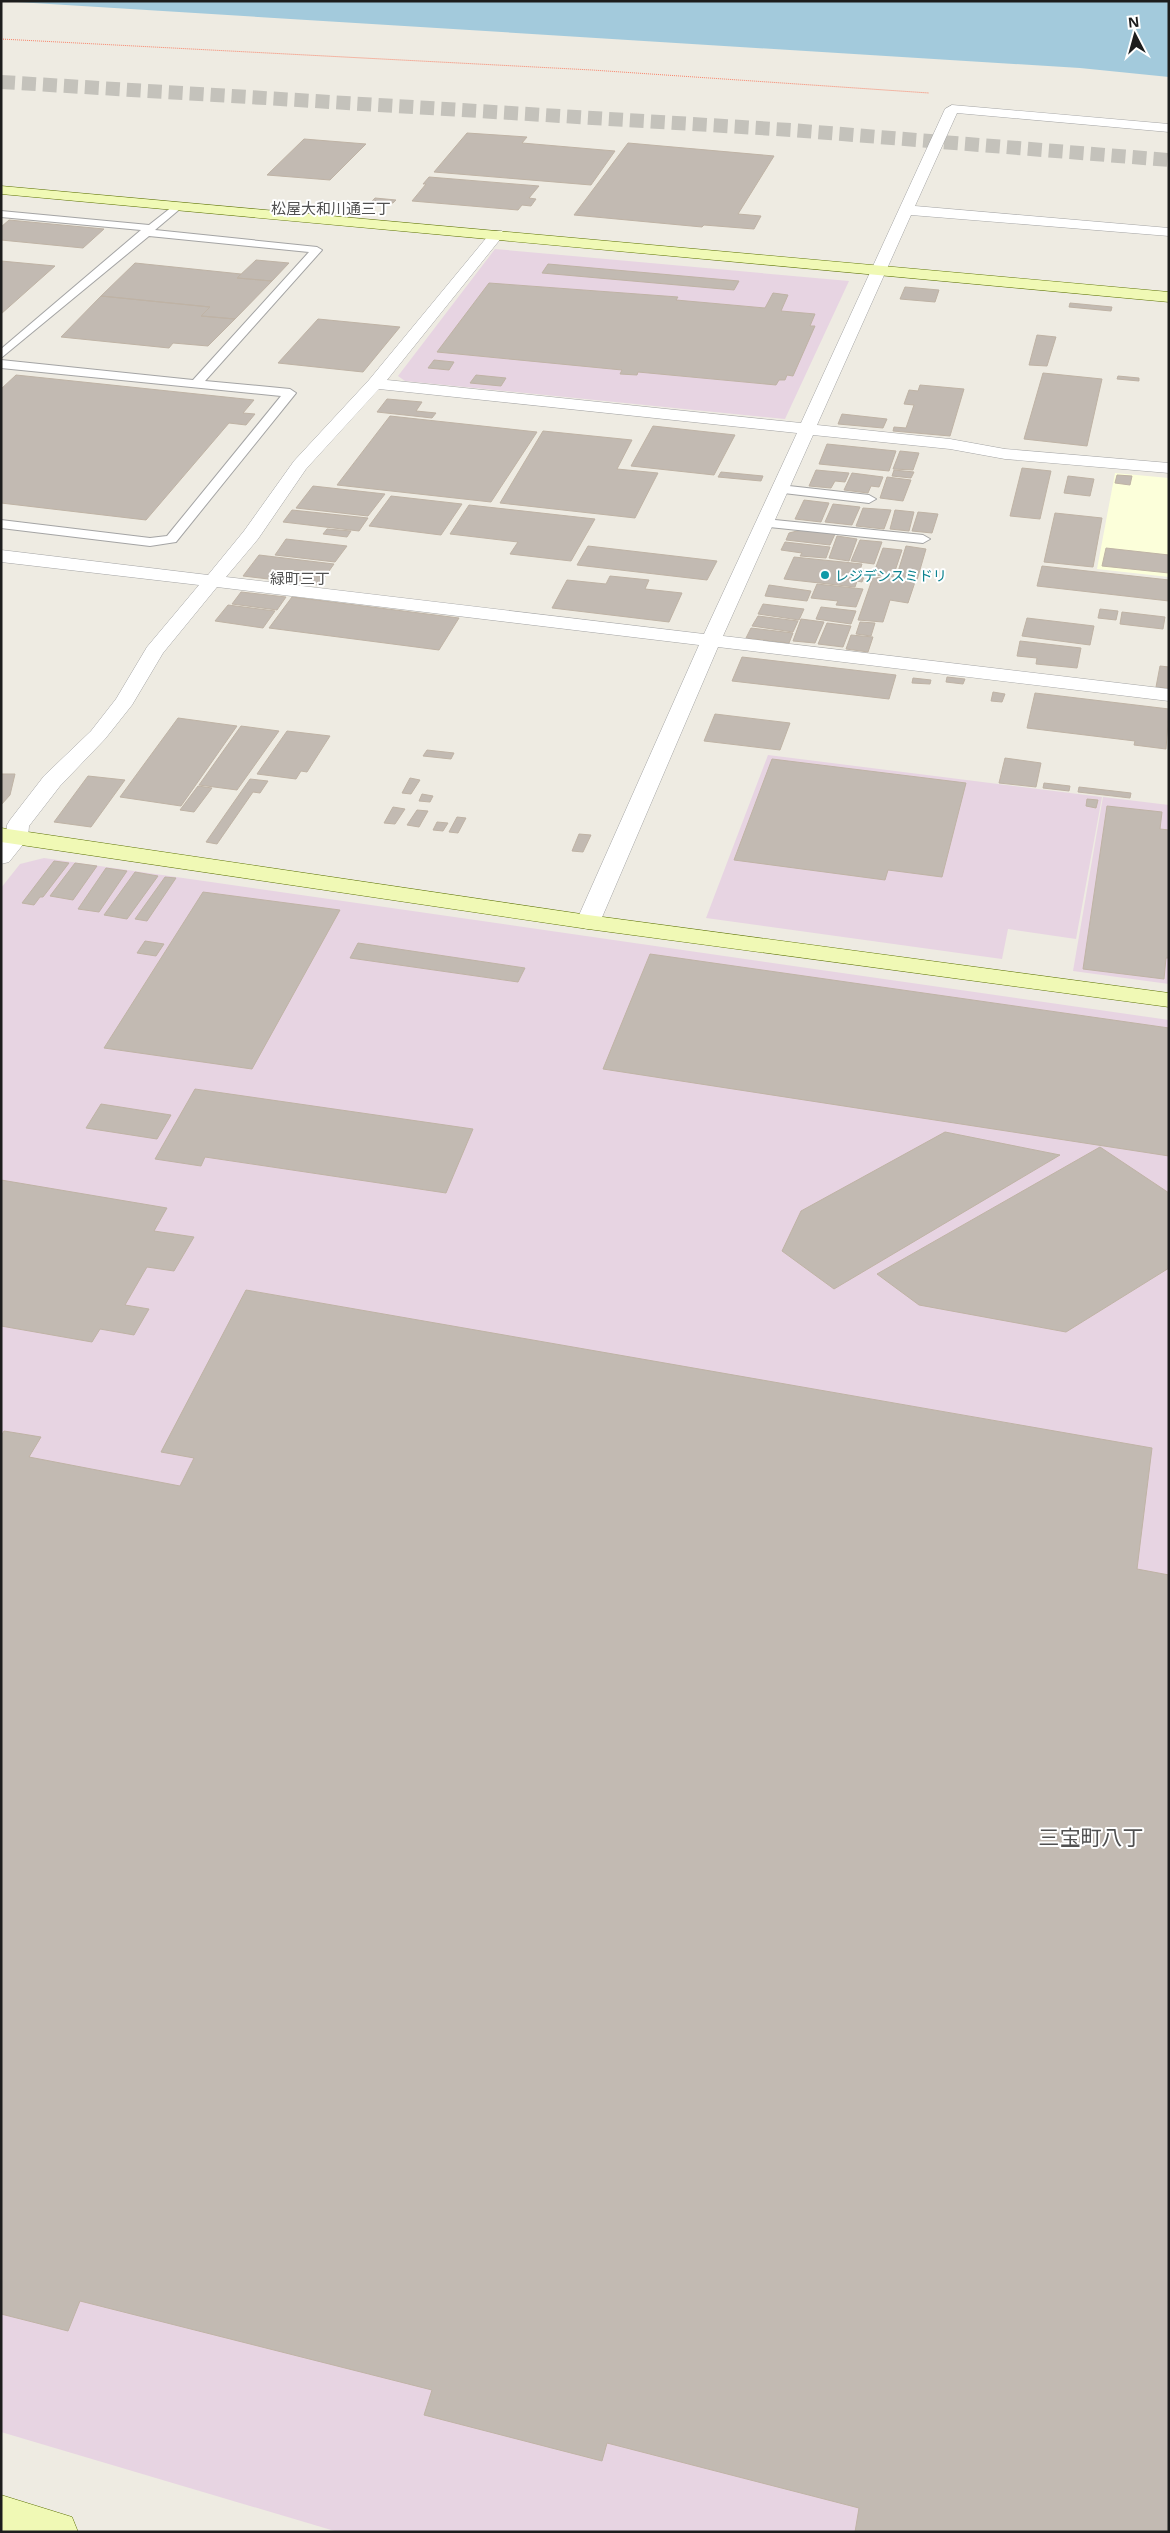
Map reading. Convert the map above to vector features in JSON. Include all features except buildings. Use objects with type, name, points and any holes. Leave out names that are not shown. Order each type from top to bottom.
[{"type":"street","points":[[588,922],[710,641],[952,109],[1169,128]]},
{"type":"street","points":[[1,190],[1169,297]]},
{"type":"street","points":[[907,210],[1169,232]]},
{"type":"street","points":[[1,857],[9,836],[52,781],[98,735],[125,701],[154,651],[252,535],[300,465],[375,384],[497,234]]},
{"type":"street","points":[[375,384],[950,444],[1024,456],[1169,468]]},
{"type":"street","points":[[1,556],[1169,695]]},
{"type":"street","points":[[9,836],[588,922],[1169,1000]]},
{"type":"street","points":[[1,2516],[57,2532]]},
{"type":"lane","points":[[1,354],[177,206]]},
{"type":"lane","points":[[1,214],[318,250],[196,384]]},
{"type":"lane","points":[[1,364],[290,393],[171,539],[150,542],[1,524]]},
{"type":"lane","points":[[780,489],[869,499]]},
{"type":"lane","points":[[765,523],[923,538]]},
{"type":"path","points":[[1,39],[592,70],[937,94]]},
{"type":"shaded area","points":[[495,249],[849,281],[785,419],[405,381],[398,376]]},
{"type":"shaded area","points":[[1115,473],[1169,478],[1169,577],[1097,569]]},
{"type":"shaded area","points":[[768,755],[1102,797],[1076,939],[1008,929],[1002,959],[706,918]]},
{"type":"shaded area","points":[[1103,797],[1169,805],[1169,984],[1073,971]]},
{"type":"shaded area","points":[[44,858],[1169,1020],[1169,2532],[338,2532],[1,2432],[1,888],[20,864]]},
{"type":"water","points":[[1,1],[1169,1],[1169,77],[1080,68]]},
{"type":"tunnel","points":[[1,82],[791,130],[1169,160]]},
{"type":"place","name":"レジデンスミドリ","points":[[825,575]]},
{"type":"district","name":"松屋大和川通三丁","points":[[331,208]]},
{"type":"district","name":"緑町三丁","points":[[300,578]]},
{"type":"district","name":"三宝町八丁","points":[[1091,1837]]}]
